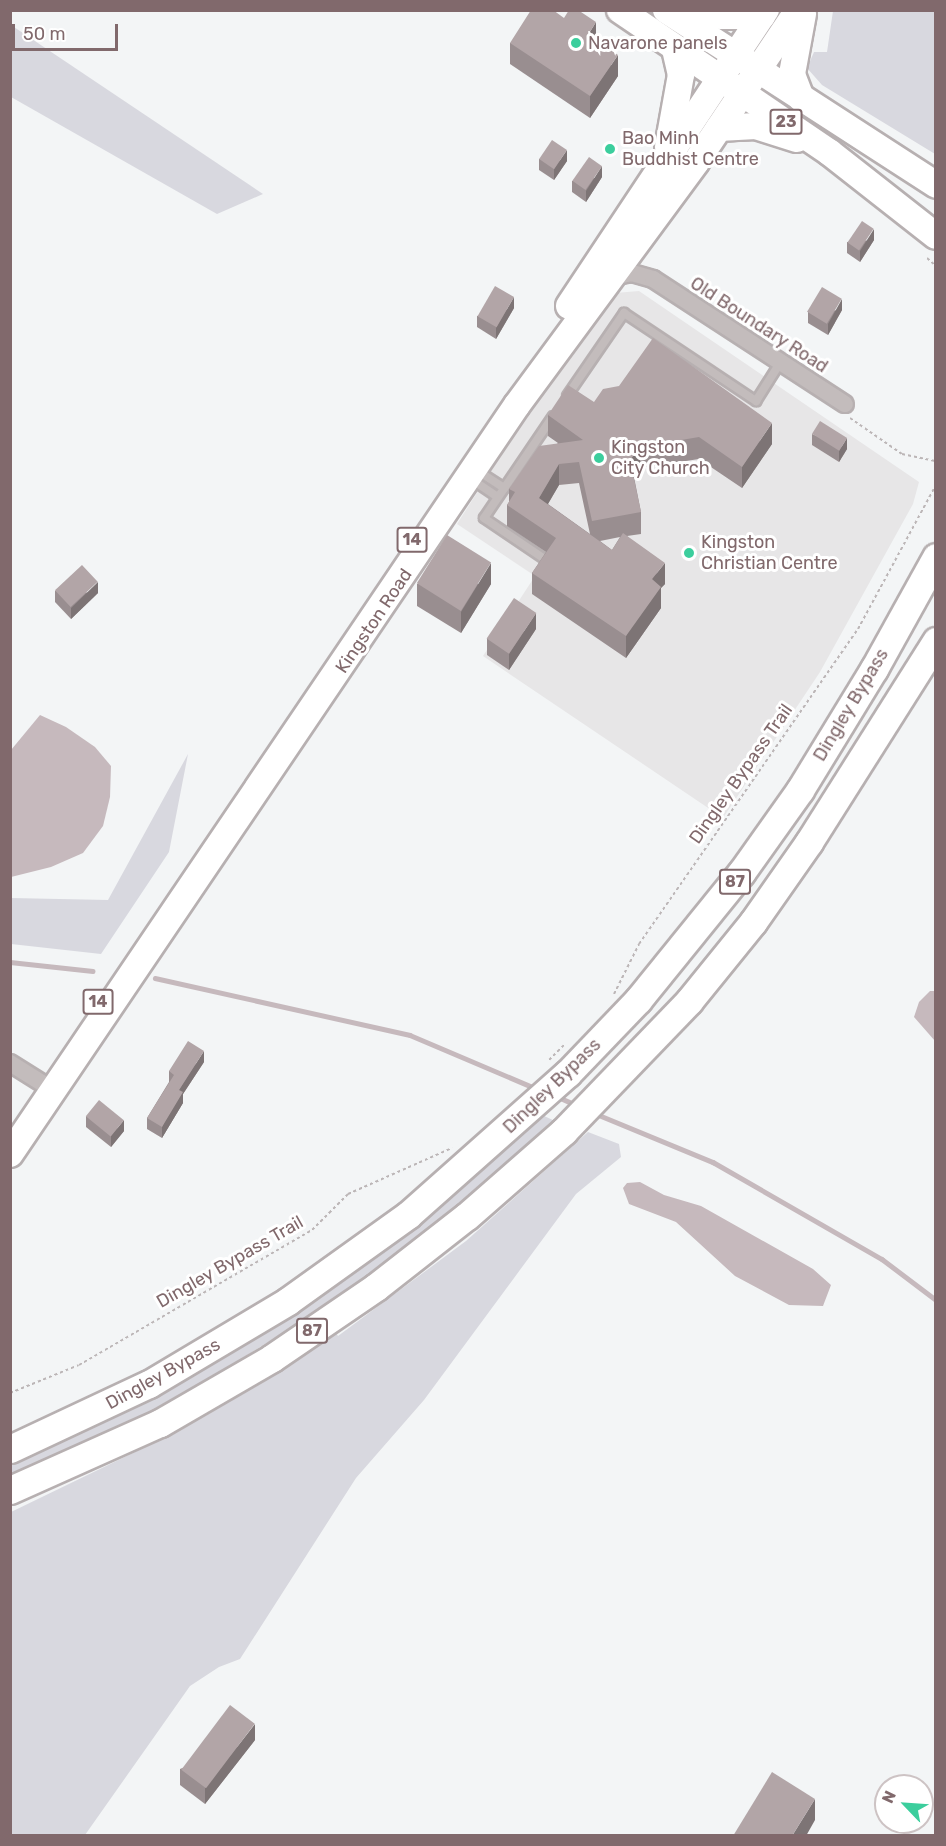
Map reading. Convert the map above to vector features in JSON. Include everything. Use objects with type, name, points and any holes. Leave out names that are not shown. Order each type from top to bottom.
[{"type":"highway","name":"Dingley Bypass","points":[[10,1449],[148,1384],[288,1300],[408,1215],[531,1108],[557,1068],[646,991],[747,865],[800,790],[936,557]]},
{"type":"highway","name":"Dingley Bypass","points":[[17,1489],[159,1423],[272,1358],[394,1273],[564,1131],[689,1001],[782,884],[936,641]]},
{"type":"main road","name":"23","points":[[620,10],[829,152],[931,247]]},
{"type":"main road","name":"23","points":[[666,10],[936,185]]},
{"type":"main road","points":[[699,10],[721,16],[764,14]]},
{"type":"main road","name":"14","points":[[743,93],[798,10]]},
{"type":"main road","points":[[801,98],[792,74],[804,10]]},
{"type":"main road","name":"14","points":[[720,78],[764,14]]},
{"type":"main road","points":[[661,167],[680,85],[675,48]]},
{"type":"main road","name":"Kingston Road","points":[[10,1154],[48,1087],[467,470],[720,78]]},
{"type":"main road","name":"Kingston Road","points":[[467,470],[743,93]]},
{"type":"main road","points":[[719,128],[745,124],[762,127],[829,152]]},
{"type":"main road","name":"Kingston Road","points":[[10,1131],[48,1087]]},
{"type":"street","points":[[642,234],[642,259],[653,279]]},
{"type":"street","name":"Old Boundary Road","points":[[609,277],[632,273],[653,279],[844,404]]},
{"type":"street","points":[[10,1064],[48,1087]]},
{"type":"lane","points":[[564,400],[624,313],[756,401],[780,363]]},
{"type":"lane","points":[[546,560],[484,518],[557,410]]},
{"type":"lane","points":[[467,470],[504,488]]},
{"type":"lane","points":[[467,470],[498,497]]},
{"type":"path","points":[[931,247],[936,266]]},
{"type":"path","points":[[844,404],[852,423],[902,454],[936,461]]},
{"type":"path","name":"Dingley Bypass Trail","points":[[614,995],[639,944],[858,629],[936,485]]},
{"type":"path","points":[[557,1068],[572,1038]]},
{"type":"path","name":"Dingley Bypass Trail","points":[[10,1393],[80,1365],[312,1230],[348,1194],[455,1146]]},
{"type":"shaded area","points":[[833,11],[935,11],[935,154],[822,85],[807,68],[814,52],[827,52]]},
{"type":"shaded area","points":[[10,25],[263,194],[217,214],[11,97]]},
{"type":"shaded area","name":"Kingston Christian Centre","points":[[639,291],[919,482],[913,504],[820,672],[723,818],[483,656],[535,576],[457,524],[533,405],[615,293]]},
{"type":"shaded area","points":[[40,715],[66,727],[95,747],[111,766],[110,797],[103,826],[83,853],[51,867],[11,877],[11,750]]},
{"type":"shaded area","points":[[188,754],[169,852],[101,954],[11,944],[11,898],[108,900]]},
{"type":"shaded area","points":[[930,991],[935,991],[935,1041],[914,1017],[919,1002]]},
{"type":"shaded area","points":[[542,1115],[555,1121],[440,1222],[336,1300],[178,1398],[11,1478],[11,1463],[172,1385],[328,1289],[404,1234]]},
{"type":"shaded area","points":[[588,1132],[619,1144],[621,1157],[576,1194],[424,1400],[356,1478],[240,1659],[219,1667],[190,1686],[85,1835],[11,1836],[11,1512],[135,1452],[271,1373],[335,1331],[338,1336],[466,1241]]},
{"type":"shaded area","points":[[640,1182],[664,1195],[701,1206],[813,1269],[831,1285],[823,1306],[789,1305],[735,1276],[676,1222],[629,1204],[623,1188],[627,1183]]},
{"type":"building","points":[[531,10],[553,10],[564,18],[569,10],[578,10],[596,22],[588,35],[618,55],[590,96],[510,43]]},
{"type":"building","points":[[552,140],[567,150],[554,169],[539,159]]},
{"type":"building","points":[[589,157],[602,166],[585,190],[572,181]]},
{"type":"building","points":[[862,221],[874,229],[859,250],[847,243]]},
{"type":"building","points":[[495,286],[514,297],[497,327],[478,316]]},
{"type":"building","points":[[822,287],[842,299],[827,324],[807,312]]},
{"type":"building","points":[[653,338],[772,423],[742,467],[699,437],[640,447],[630,460],[641,512],[592,521],[579,462],[559,464],[539,498],[612,550],[623,533],[665,563],[652,579],[661,587],[626,636],[532,573],[556,538],[507,505],[515,492],[509,489],[539,446],[583,440],[548,415],[568,385],[594,402],[603,389],[619,386]]},
{"type":"building","points":[[820,421],[847,438],[839,451],[812,434]]},
{"type":"building","points":[[447,535],[491,563],[461,611],[417,583]]},
{"type":"building","points":[[82,565],[98,582],[71,607],[55,590]]},
{"type":"building","points":[[514,598],[536,613],[509,654],[487,639]]},
{"type":"building","points":[[188,1041],[204,1051],[179,1090],[183,1092],[162,1127],[147,1118],[174,1075],[169,1071]]},
{"type":"building","points":[[99,1100],[124,1120],[111,1136],[86,1116]]},
{"type":"building","points":[[230,1705],[255,1724],[206,1788],[181,1770]]},
{"type":"building","points":[[772,1772],[815,1799],[792,1836],[733,1836]]},
{"type":"waterway","points":[[10,962],[93,971]]},
{"type":"waterway","points":[[155,978],[410,1035],[537,1089]]},
{"type":"waterway","points":[[556,1096],[576,1105]]},
{"type":"waterway","points":[[594,1113],[713,1162],[882,1259],[936,1300]]},
{"type":"place","name":"Navarone panels","points":[[576,43]]},
{"type":"place","name":"Bao Minh Buddhist Centre","points":[[610,149]]},
{"type":"place","name":"Kingston City Church","points":[[599,458]]},
{"type":"place","name":"Kingston Christian Centre","points":[[689,553]]}]
